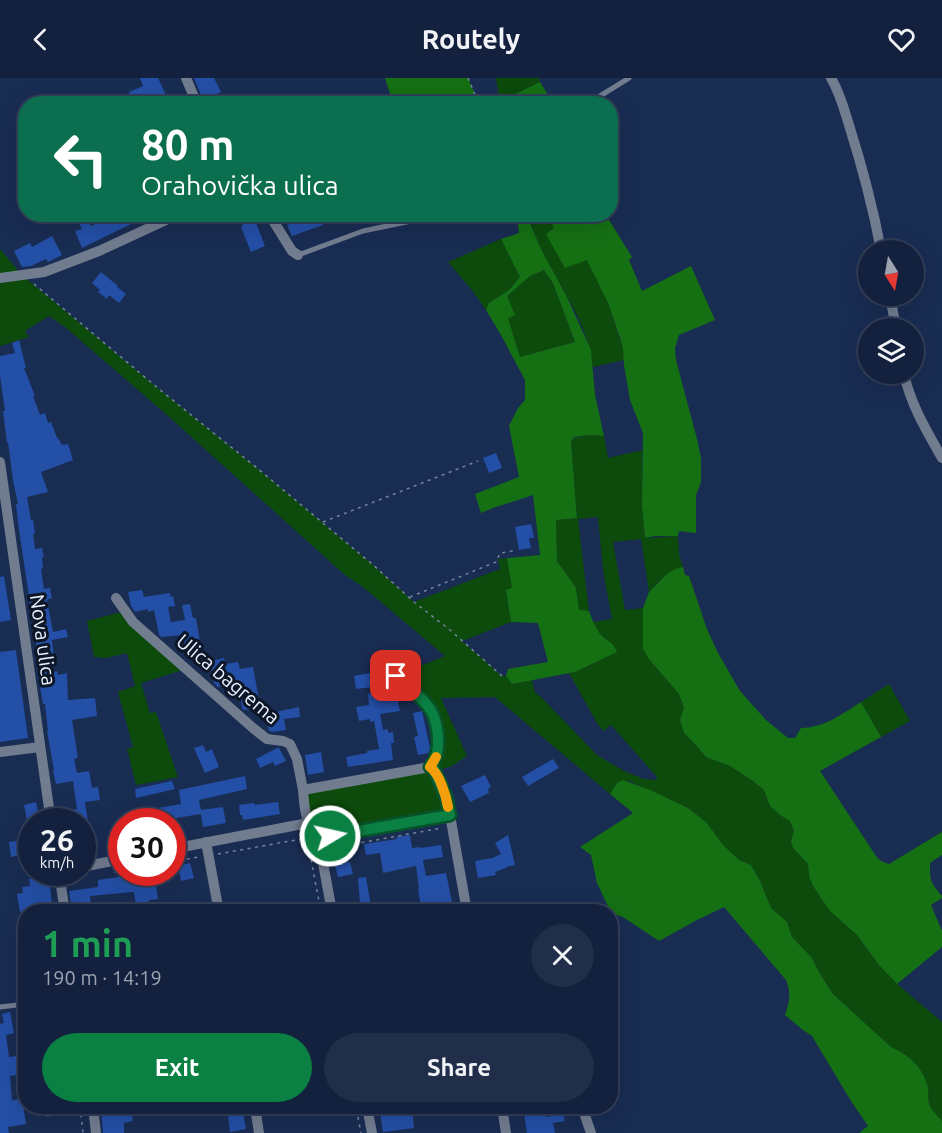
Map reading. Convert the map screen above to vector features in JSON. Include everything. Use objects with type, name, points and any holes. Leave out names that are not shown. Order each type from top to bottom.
[{"type":"street","points":[[186,78],[194,96]]},
{"type":"street","points":[[831,78],[840,96],[856,146],[879,240]]},
{"type":"street","points":[[0,278],[44,272],[99,251],[162,222]]},
{"type":"street","points":[[274,222],[292,251],[298,255]]},
{"type":"street","points":[[907,384],[921,421],[942,458]]},
{"type":"street","name":"Nova ulica","points":[[0,462],[49,808]]},
{"type":"street","name":"Ulica bagrema","points":[[116,598],[133,622],[253,728],[267,739],[290,744],[297,759],[303,790]]},
{"type":"street","points":[[396,676],[429,706],[433,713],[438,748],[430,767]]},
{"type":"street","points":[[0,752],[40,747]]},
{"type":"street","points":[[451,820],[339,835],[321,834],[308,823],[304,809],[303,790],[430,767],[434,769],[446,797],[451,820],[466,904]]},
{"type":"street","points":[[186,846],[308,823]]},
{"type":"street","points":[[321,834],[319,841],[331,904]]},
{"type":"street","points":[[206,842],[218,904]]},
{"type":"street","points":[[61,886],[64,904]]},
{"type":"street","points":[[94,1114],[96,1133]]},
{"type":"street","points":[[256,1114],[259,1133]]},
{"type":"street","points":[[368,1114],[372,1133]]},
{"type":"street","points":[[503,1114],[506,1133]]},
{"type":"street","points":[[584,1114],[591,1133]]},
{"type":"lane","points":[[600,96],[629,78]]},
{"type":"lane","points":[[298,255],[363,231],[406,222]]},
{"type":"lane","points":[[0,1007],[18,1005]]},
{"type":"path","points":[[468,78],[476,96]]},
{"type":"path","points":[[21,275],[231,446],[502,676]]},
{"type":"path","points":[[322,522],[478,461]]},
{"type":"path","points":[[409,598],[496,562],[500,553],[513,550]]},
{"type":"path","points":[[330,848],[451,820]]},
{"type":"path","points":[[186,859],[307,838],[319,904]]},
{"type":"path","points":[[81,1114],[83,1133]]},
{"type":"path","points":[[357,1115],[361,1133]]},
{"type":"green space","points":[[385,78],[468,78],[476,96],[391,96]]},
{"type":"green space","points":[[496,78],[539,78],[540,82],[511,96],[499,96]]},
{"type":"green space","points":[[540,82],[549,96],[511,96]]},
{"type":"green space","points":[[517,222],[529,222],[591,350],[595,395],[604,436],[574,437],[571,442],[577,518],[556,520],[557,561],[576,588],[579,610],[589,611],[600,634],[612,644],[617,652],[575,672],[512,684],[506,676],[508,669],[548,662],[538,623],[511,622],[506,590],[512,588],[507,558],[540,555],[533,495],[481,513],[475,494],[519,477],[509,426],[525,400],[525,380],[486,310],[489,303],[509,290],[520,277],[501,239],[519,233]],"holes":[[[544,270],[553,283],[575,342],[520,357],[508,318],[515,315],[507,296],[530,276]]]},
{"type":"green space","points":[[529,222],[551,222],[554,228],[587,259],[608,303],[623,349],[624,360],[593,367],[580,322]]},
{"type":"green space","points":[[551,222],[610,222],[632,257],[629,260],[642,291],[691,266],[715,320],[679,335],[675,348],[701,458],[701,482],[696,495],[696,533],[679,531],[678,536],[645,538],[642,504],[643,433],[630,400],[620,338],[608,303],[587,260],[565,268],[546,234],[554,228]]},
{"type":"green space","points":[[501,239],[520,277],[509,290],[489,303],[486,310],[448,262]]},
{"type":"green space","points":[[0,249],[22,275],[257,468],[414,602],[500,569],[498,559],[507,558],[512,588],[506,591],[511,622],[462,641],[502,676],[506,676],[512,684],[532,680],[535,692],[597,755],[626,772],[644,779],[656,780],[657,777],[611,725],[604,731],[598,725],[569,673],[616,652],[599,633],[593,622],[612,619],[603,570],[598,517],[578,519],[589,611],[579,611],[576,588],[557,561],[556,520],[577,518],[571,442],[574,438],[589,435],[604,436],[608,458],[642,450],[642,504],[645,538],[678,536],[679,554],[683,567],[664,577],[649,592],[641,539],[613,542],[625,610],[643,608],[643,633],[648,658],[679,694],[684,707],[680,720],[684,733],[706,757],[730,766],[764,790],[770,806],[790,821],[794,832],[791,841],[793,848],[808,864],[813,886],[830,911],[857,935],[879,965],[897,984],[942,1022],[942,1121],[930,1106],[926,1081],[919,1068],[909,1058],[891,1047],[833,994],[812,958],[792,937],[787,922],[771,908],[751,865],[739,860],[723,845],[707,823],[688,808],[629,781],[617,783],[610,794],[495,697],[441,698],[467,756],[450,767],[442,769],[437,764],[433,713],[396,676],[445,656],[363,587],[345,575],[65,327],[49,316],[25,331],[29,337],[0,346]]},
{"type":"green space","points":[[544,270],[553,283],[575,342],[520,357],[508,318],[507,296],[530,276]]},
{"type":"green space","points":[[683,567],[685,575],[689,576],[707,629],[718,653],[740,691],[766,720],[788,738],[795,738],[801,728],[825,723],[861,702],[881,737],[820,771],[876,856],[889,864],[942,832],[942,855],[930,863],[930,874],[935,887],[942,896],[931,905],[942,931],[942,947],[897,984],[879,965],[857,935],[830,911],[823,901],[813,886],[808,864],[793,848],[791,841],[794,831],[790,821],[770,806],[764,790],[730,766],[706,757],[684,733],[680,720],[684,707],[679,694],[648,658],[643,648],[643,608],[649,592],[666,575]]},
{"type":"green space","points":[[125,611],[186,669],[141,683],[150,713],[156,712],[178,777],[136,785],[127,749],[133,747],[118,692],[135,686],[127,653],[106,658],[94,657],[87,621]]},
{"type":"green space","points":[[889,684],[910,721],[881,737],[861,702]]},
{"type":"green space","points":[[425,771],[435,782],[445,806],[438,814],[335,832],[320,827],[310,814],[308,793]]},
{"type":"green space","points":[[623,780],[688,808],[707,823],[723,845],[739,860],[751,865],[771,908],[787,922],[792,937],[812,958],[833,994],[891,1047],[909,1058],[919,1068],[926,1081],[930,1106],[942,1121],[942,1133],[859,1133],[868,1126],[812,1036],[785,1015],[789,997],[786,980],[724,907],[659,941],[618,915],[618,904],[607,904],[597,883],[591,855],[580,847],[633,813],[610,794],[617,783]]},
{"type":"building","points":[[140,78],[158,78],[166,96],[130,96],[129,92],[143,86]]},
{"type":"building","points":[[194,78],[214,78],[221,92],[212,96],[201,96]]},
{"type":"building","points":[[79,222],[89,222],[91,226],[100,222],[135,222],[82,248],[75,231],[82,229]]},
{"type":"building","points":[[241,222],[259,222],[256,223],[265,246],[251,252],[241,227],[243,226]]},
{"type":"building","points":[[296,222],[322,222],[323,225],[292,236],[287,225]]},
{"type":"building","points":[[52,236],[62,255],[48,262],[46,259],[31,266],[22,267],[14,251],[30,243],[32,247]]},
{"type":"building","points":[[101,272],[126,294],[119,303],[109,295],[107,299],[92,283]]},
{"type":"building","points":[[19,340],[26,368],[24,368],[40,415],[45,413],[48,423],[51,422],[62,445],[68,444],[73,460],[41,472],[48,492],[27,497],[31,520],[33,520],[35,549],[42,548],[44,557],[42,557],[43,568],[41,569],[44,589],[50,588],[52,598],[47,600],[53,632],[66,629],[68,637],[52,640],[54,657],[48,658],[51,673],[57,671],[58,675],[67,673],[68,700],[95,698],[97,716],[72,720],[78,758],[74,759],[77,773],[89,771],[92,788],[98,787],[100,800],[85,802],[86,808],[77,808],[73,781],[56,784],[45,704],[43,704],[37,671],[40,670],[18,523],[16,504],[18,504],[7,443],[0,376],[0,356],[15,353],[12,343]]},
{"type":"building","points":[[496,453],[502,468],[489,473],[483,458]]},
{"type":"building","points":[[531,524],[534,538],[529,538],[531,548],[519,550],[515,527]]},
{"type":"building","points":[[4,576],[11,620],[0,622],[0,577]]},
{"type":"building","points":[[142,590],[144,597],[170,593],[170,597],[173,596],[175,606],[168,607],[171,622],[185,620],[182,605],[190,604],[193,618],[196,618],[201,647],[185,650],[183,635],[161,637],[154,610],[135,612],[128,592]]},
{"type":"building","points":[[16,650],[28,738],[0,742],[0,652]]},
{"type":"building","points":[[224,658],[225,664],[238,662],[240,669],[253,667],[259,700],[255,700],[257,709],[242,709],[239,684],[218,687],[214,683],[211,661]]},
{"type":"building","points":[[370,673],[372,687],[356,689],[354,676]]},
{"type":"building","points":[[395,689],[400,711],[380,714],[383,730],[388,729],[388,733],[393,732],[394,743],[391,743],[393,760],[348,767],[346,757],[379,749],[374,721],[370,722],[370,719],[359,721],[356,707],[369,705],[368,694]]},
{"type":"building","points":[[299,707],[300,717],[284,719],[286,730],[269,731],[266,714]]},
{"type":"building","points":[[422,711],[430,748],[429,753],[418,755],[414,737],[418,736],[413,713]]},
{"type":"building","points":[[203,745],[206,752],[212,749],[219,767],[205,773],[194,748]]},
{"type":"building","points":[[277,748],[286,761],[275,766],[273,762],[260,768],[256,759]]},
{"type":"building","points":[[321,752],[324,772],[308,775],[305,755]]},
{"type":"building","points":[[553,759],[559,768],[528,786],[522,777]]},
{"type":"building","points":[[485,775],[491,787],[488,789],[489,793],[470,802],[461,786]]},
{"type":"building","points":[[245,776],[247,789],[199,800],[201,810],[223,807],[226,823],[203,827],[201,814],[186,816],[186,808],[158,808],[181,804],[179,790]]},
{"type":"building","points":[[172,781],[175,789],[136,798],[135,789]]},
{"type":"building","points":[[36,802],[37,808],[25,808],[24,805]]},
{"type":"building","points":[[278,802],[280,814],[243,820],[240,815],[239,805]]},
{"type":"building","points":[[410,835],[412,848],[441,845],[443,857],[423,860],[426,876],[446,873],[452,904],[421,904],[416,866],[383,873],[380,853],[366,855],[364,844],[397,839],[396,837]]},
{"type":"building","points":[[508,835],[515,865],[495,872],[496,875],[478,878],[475,861],[501,854],[495,843]]},
{"type":"building","points":[[18,841],[18,855],[11,857],[9,842]]},
{"type":"building","points":[[350,862],[353,874],[338,877],[335,865]]},
{"type":"building","points":[[190,863],[194,878],[186,880],[186,864]]},
{"type":"building","points":[[366,877],[371,904],[355,904],[360,903],[358,878]]},
{"type":"building","points":[[108,879],[108,886],[156,886],[158,899],[149,900],[149,904],[136,904],[134,892],[90,896],[91,904],[71,904],[69,891],[98,887],[98,880]]},
{"type":"building","points":[[50,886],[52,904],[19,904],[17,894],[23,893],[22,887]]},
{"type":"building","points":[[10,1012],[14,1033],[6,1035],[9,1057],[16,1056],[18,1075],[10,1076],[12,1100],[18,1099],[18,1114],[24,1114],[26,1124],[8,1127],[9,1133],[0,1133],[0,1024],[4,1023],[2,1014]]},
{"type":"building","points":[[45,1114],[67,1114],[46,1117]]},
{"type":"building","points":[[101,1114],[132,1114],[133,1121],[124,1123],[124,1133],[103,1133]]},
{"type":"building","points":[[228,1114],[243,1114],[246,1129],[230,1132]]},
{"type":"building","points":[[380,1114],[413,1114],[414,1128],[383,1132]]},
{"type":"building","points":[[524,1114],[545,1114],[546,1117],[563,1114],[565,1121],[553,1123],[555,1133],[527,1133]]},
{"type":"slow traffic","points":[[436,757],[430,767],[436,773],[448,807]]},
{"type":"route","points":[[330,836],[450,815],[446,797],[434,769],[430,767],[438,748],[433,713],[429,706],[396,676]]}]
